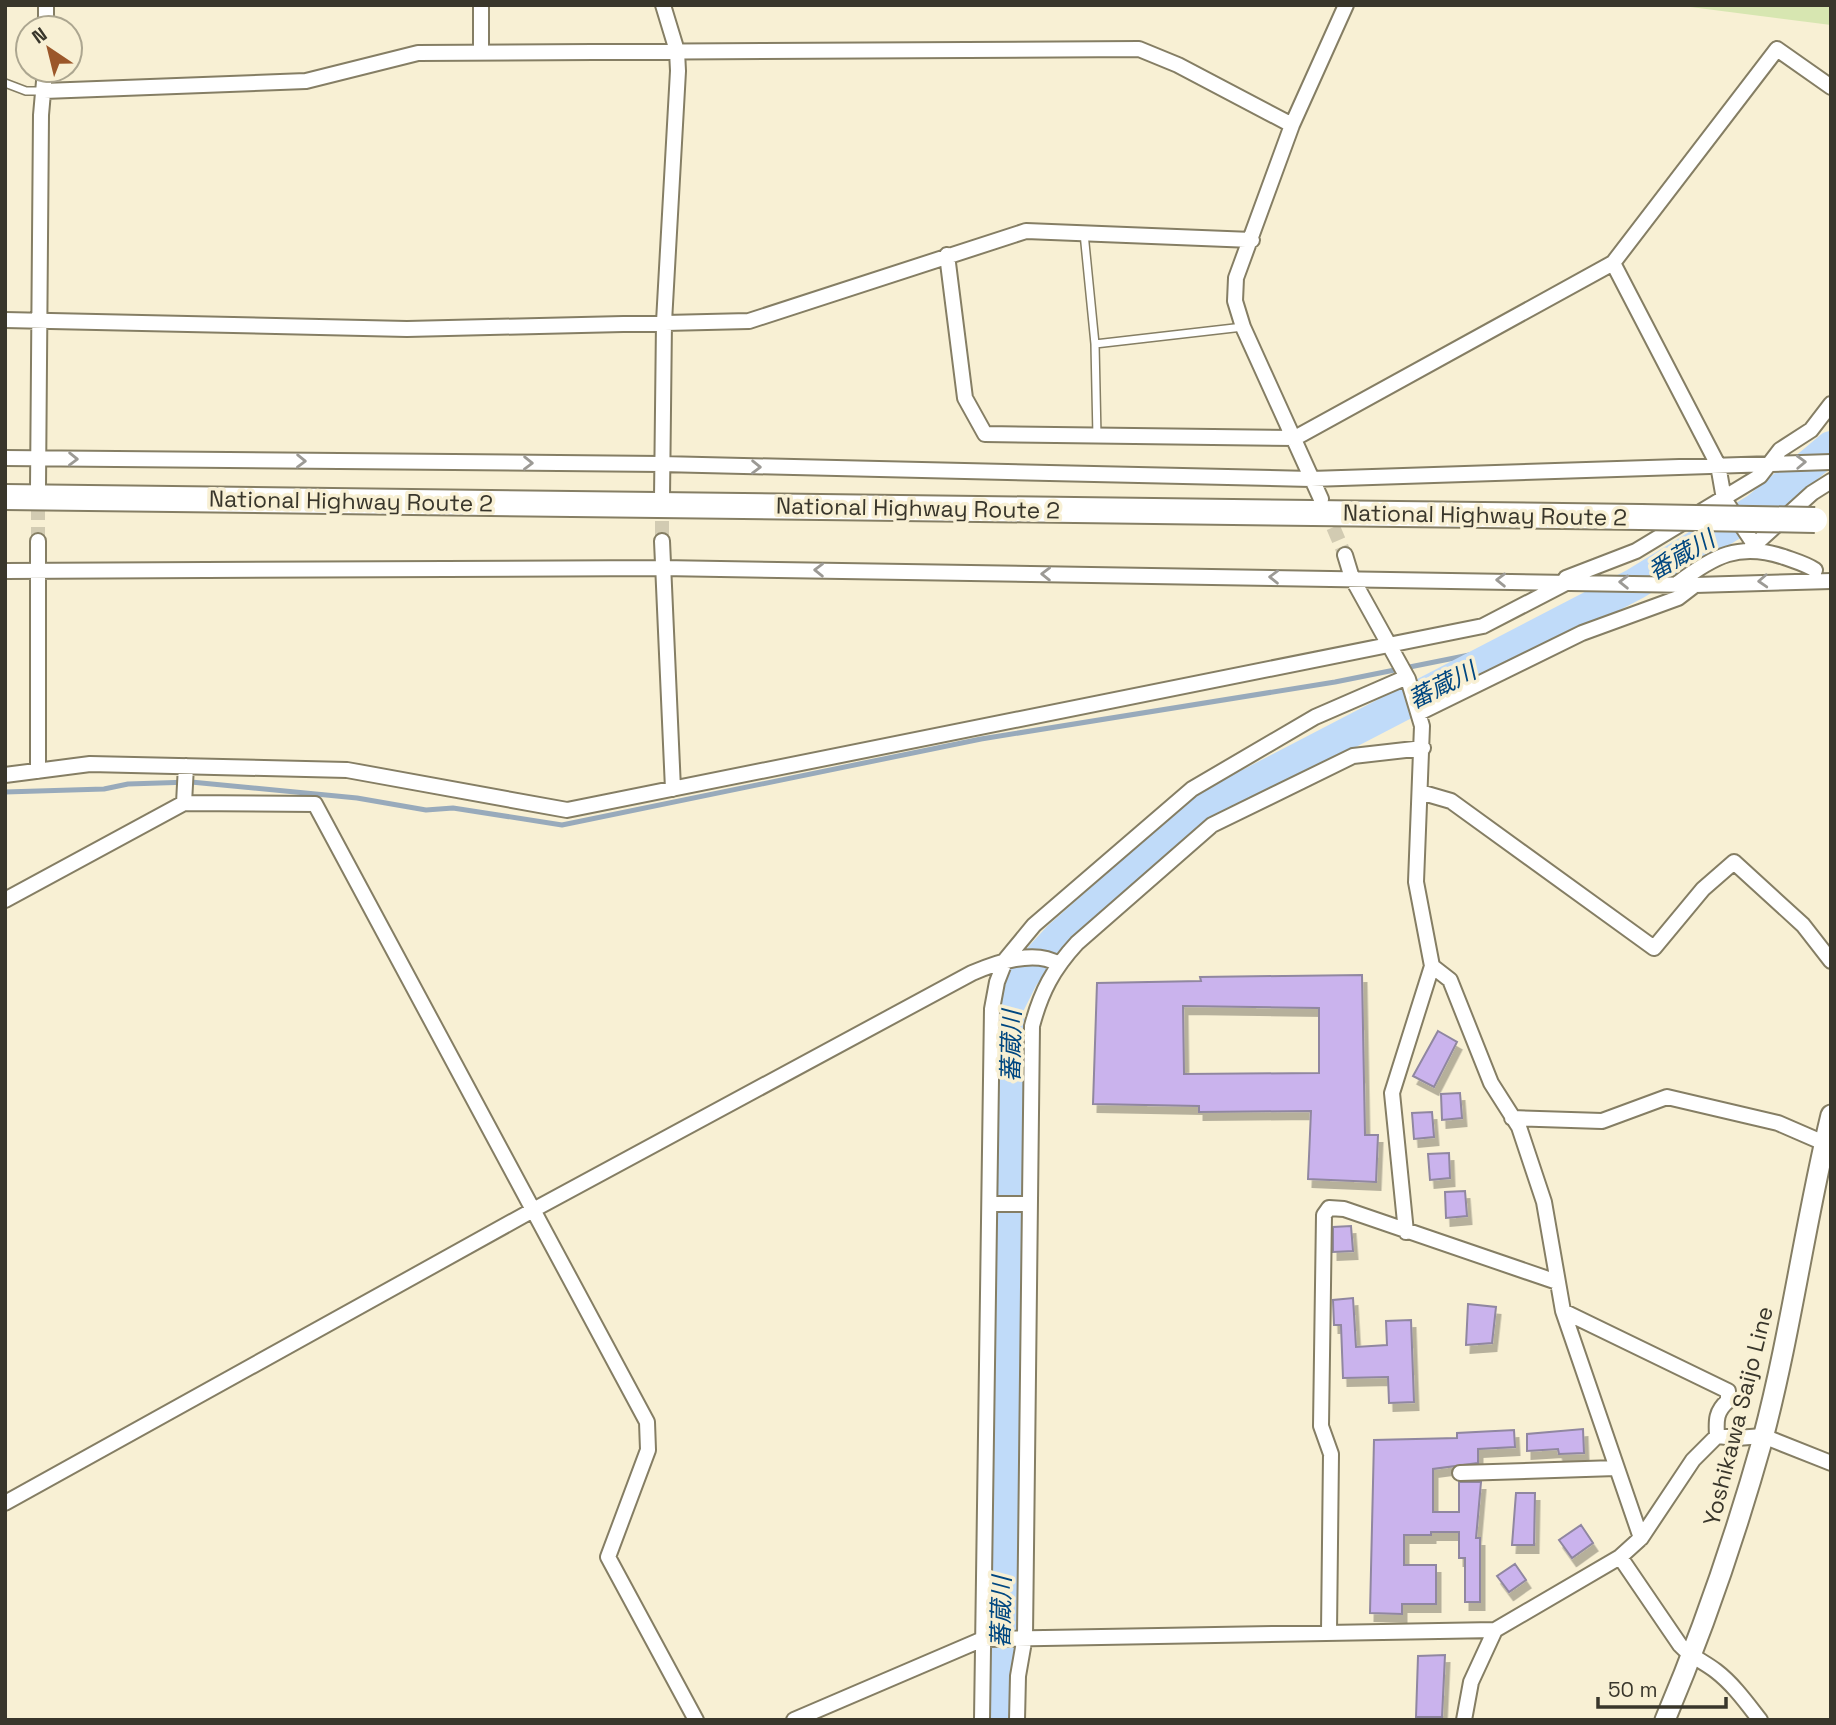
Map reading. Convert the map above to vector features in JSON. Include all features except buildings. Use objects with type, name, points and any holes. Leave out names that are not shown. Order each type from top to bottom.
[{"type":"highway","name":"National Highway Route 2","points":[[5,497],[1823,520]]},
{"type":"main road","name":"Yoshikawa Saijo Line","points":[[1665,1720],[1692,1657],[1726,1561],[1763,1436],[1828,1143],[1831,1115]]},
{"type":"street","points":[[481,5],[481,51]]},
{"type":"street","points":[[662,497],[660,464],[664,322],[677,51],[663,5]]},
{"type":"street","points":[[1321,499],[1243,327],[1235,301],[1237,278],[1292,125],[1346,5]]},
{"type":"street","points":[[44,91],[306,81],[418,53],[1139,48],[1178,65],[1292,125]]},
{"type":"street","points":[[947,255],[965,398],[985,434],[1295,438],[1613,263],[1777,49],[1831,88]]},
{"type":"street","points":[[38,487],[41,116],[44,84]]},
{"type":"street","points":[[5,320],[407,329],[748,321],[1026,230],[1252,240]]},
{"type":"street","points":[[1613,263],[1718,465],[1724,499],[1753,545],[1815,570]]},
{"type":"street","points":[[5,775],[90,764],[347,770],[567,810],[1483,626],[1564,581],[1636,551],[1724,499],[1760,476],[1780,450],[1811,430],[1831,404]]},
{"type":"street","points":[[5,458],[660,464],[1311,479],[1831,462]]},
{"type":"street","points":[[1678,583],[1713,560],[1753,545],[1812,493],[1831,481]]},
{"type":"street","points":[[38,541],[38,771]]},
{"type":"street","points":[[662,541],[673,789]]},
{"type":"street","points":[[1345,555],[1352,578],[1406,676],[1418,710],[1423,748],[1415,850],[1416,882],[1432,966],[1393,1084],[1406,1232]]},
{"type":"street","points":[[5,571],[662,568],[1695,585],[1831,581]]},
{"type":"street","points":[[1418,710],[1582,633],[1678,598],[1695,585]]},
{"type":"street","points":[[982,1720],[993,1204],[992,1009],[997,982],[1006,959],[1034,925],[1192,789],[1315,718],[1406,676]]},
{"type":"street","points":[[1017,1720],[1022,1637],[1032,1026],[1040,994],[1054,962],[1212,825],[1353,756],[1423,748]]},
{"type":"street","points":[[184,803],[186,766]]},
{"type":"street","points":[[1420,792],[1451,801],[1654,948],[1703,889],[1734,862],[1802,925],[1831,961]]},
{"type":"street","points":[[5,900],[184,803],[314,803],[535,1209],[647,1422],[649,1450],[608,1557],[696,1720]]},
{"type":"street","points":[[5,1503],[535,1209],[972,973],[1006,959],[1054,962]]},
{"type":"street","points":[[1432,966],[1450,980],[1491,1083],[1519,1127],[1544,1202],[1563,1311],[1641,1538]]},
{"type":"street","points":[[1512,1118],[1602,1121],[1667,1097],[1778,1123],[1828,1143]]},
{"type":"street","points":[[993,1204],[1027,1204]]},
{"type":"street","points":[[1329,1632],[1331,1454],[1321,1426],[1324,1215],[1329,1208],[1344,1209],[1557,1282]]},
{"type":"street","points":[[794,1720],[984,1639],[1495,1630],[1620,1557],[1641,1538],[1693,1460],[1717,1436],[1716,1420],[1720,1408],[1728,1401],[1728,1391],[1563,1311]]},
{"type":"street","points":[[1717,1436],[1763,1436],[1831,1463]]},
{"type":"street","points":[[1460,1474],[1616,1468]]},
{"type":"street","points":[[1620,1557],[1680,1645],[1692,1657],[1715,1670],[1738,1692],[1760,1720]]},
{"type":"street","points":[[1464,1720],[1471,1682],[1495,1630]]},
{"type":"lane","points":[[5,83],[26,92],[44,91]]},
{"type":"lane","points":[[1084,233],[1095,344],[1097,437]]},
{"type":"lane","points":[[1095,344],[1243,327]]},
{"type":"green space","points":[[1675,5],[1831,5],[1831,25]]},
{"type":"waterway","name":"蕃蔵川","points":[[999,1720],[1010,1127],[1008,1006],[1023,976],[1058,938],[1193,818],[1221,799],[1635,584],[1757,509],[1831,447]]},
{"type":"waterway","points":[[5,792],[104,789],[128,784],[191,782],[357,798],[426,810],[453,808],[562,825],[981,739],[1335,682],[1519,645]]},
{"type":"tunnel","points":[[38,493],[38,541]]},
{"type":"tunnel","points":[[662,500],[662,541]]},
{"type":"tunnel","points":[[1325,508],[1345,555]]},
{"type":"water label","name":"番蔵川","points":[[1681,555]]}]
